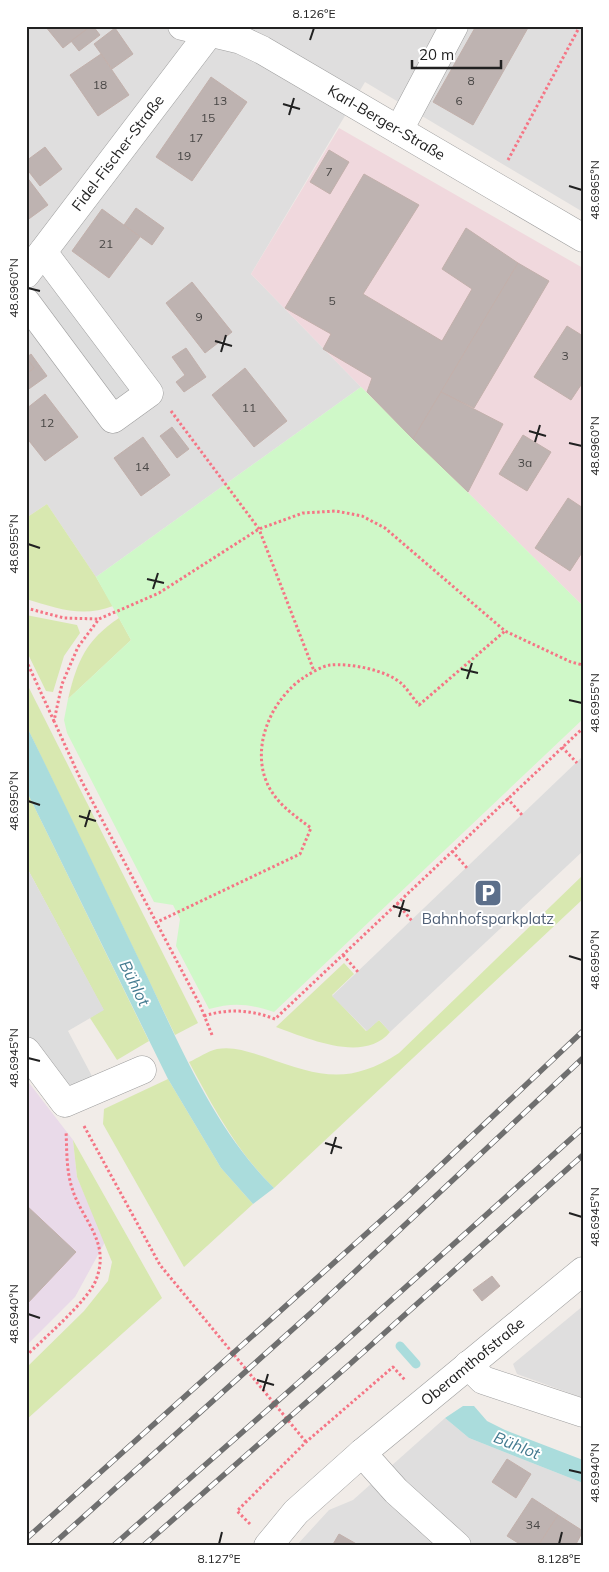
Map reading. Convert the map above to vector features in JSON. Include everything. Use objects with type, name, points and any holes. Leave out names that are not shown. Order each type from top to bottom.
[{"type":"street","points":[[399,130],[454,26]]},
{"type":"street","name":"Karl-Berger-Straße","points":[[192,28],[241,40],[262,50],[583,238]]},
{"type":"street","name":"Fidel-Fischer-Straße","points":[[26,274],[43,252],[192,28]]},
{"type":"street","points":[[26,302],[113,419],[149,393],[43,252]]},
{"type":"street","points":[[26,1051],[68,1102],[142,1070]]},
{"type":"street","name":"Oberamthofstraße","points":[[268,1546],[296,1512],[362,1452],[583,1271]]},
{"type":"street","points":[[468,1365],[483,1380],[583,1413]]},
{"type":"street","points":[[362,1452],[396,1491],[457,1546]]},
{"type":"path","points":[[493,186],[580,26]]},
{"type":"path","points":[[149,393],[163,400],[259,529],[314,671]]},
{"type":"path","points":[[26,608],[64,618],[99,619],[159,593],[259,529],[302,513],[336,511],[362,516],[385,528],[505,632],[571,662],[583,665]]},
{"type":"path","points":[[54,722],[62,684],[78,647],[99,619]]},
{"type":"path","points":[[155,923],[300,854],[311,828],[283,807],[269,787],[263,765],[262,746],[267,723],[282,696],[314,671],[329,665],[377,670],[401,683],[419,705],[505,632]]},
{"type":"path","points":[[26,660],[80,778],[204,1016],[212,1035]]},
{"type":"path","points":[[204,1016],[227,1010],[260,1014],[275,1019],[583,728]]},
{"type":"path","points":[[562,747],[577,763]]},
{"type":"path","points":[[507,798],[522,814]]},
{"type":"path","points":[[452,852],[467,868]]},
{"type":"path","points":[[397,904],[412,921]]},
{"type":"path","points":[[343,955],[358,972]]},
{"type":"path","points":[[26,1356],[87,1294],[96,1281],[100,1260],[97,1236],[72,1189],[67,1167],[68,1102]]},
{"type":"path","points":[[68,1102],[160,1265],[306,1442]]},
{"type":"path","points":[[248,1500],[306,1442],[387,1372]]},
{"type":"shaded area","points":[[26,26],[583,26],[583,212],[365,82],[251,274],[361,387],[96,577],[47,504],[26,518]]},
{"type":"shaded area","points":[[339,128],[583,268],[583,606],[361,387],[251,274]]},
{"type":"shaded area","points":[[58,293],[129,390],[116,399],[45,303]]},
{"type":"shaded area","name":"Bahnhofsparkplatz","points":[[583,756],[583,851],[390,1032],[379,1020],[367,1031],[332,996]]},
{"type":"shaded area","points":[[26,866],[104,1010],[68,1031],[93,1078],[67,1092],[26,1032]]},
{"type":"shaded area","points":[[26,1079],[73,1140],[77,1177],[105,1242],[75,1297],[26,1346]]},
{"type":"shaded area","points":[[583,1306],[583,1398],[517,1374],[513,1364]]},
{"type":"shaded area","points":[[445,1418],[469,1438],[583,1483],[583,1546],[296,1546],[329,1510],[353,1500]]},
{"type":"green space","points":[[361,387],[583,606],[583,719],[274,1012],[242,1005],[226,1005],[209,1009],[176,946],[180,919],[173,905],[154,902],[67,733],[64,720],[68,699],[131,640],[96,577]]},
{"type":"green space","points":[[47,504],[113,606],[102,610],[80,611],[59,608],[26,599],[26,518]]},
{"type":"green space","points":[[26,615],[77,625],[80,633],[64,656],[53,692],[46,691],[26,650]]},
{"type":"green space","points":[[119,618],[131,640],[68,699],[75,673],[85,652],[98,635]]},
{"type":"green space","points":[[26,682],[198,1023],[175,1035],[26,725]]},
{"type":"green space","points":[[26,790],[149,1041],[117,1060],[90,1018],[103,1009],[26,866]]},
{"type":"green space","points":[[583,875],[583,899],[274,1188],[237,1144],[189,1062],[214,1050],[229,1048],[247,1051],[318,1073],[348,1074],[381,1063],[399,1053]]},
{"type":"green space","points":[[344,963],[354,974],[332,995],[366,1031],[379,1020],[390,1032],[379,1041],[366,1046],[351,1047],[319,1042],[276,1027]]},
{"type":"green space","points":[[168,1079],[221,1168],[253,1204],[184,1267],[103,1124],[104,1109]]},
{"type":"green space","points":[[73,1140],[162,1298],[26,1420],[26,1368],[84,1311],[108,1281],[112,1262],[77,1177]]},
{"type":"water","points":[[26,725],[186,1059],[234,1140],[274,1188],[253,1204],[221,1168],[168,1079],[26,790]]},
{"type":"water","points":[[463,1406],[474,1406],[487,1421],[505,1430],[583,1460],[583,1483],[469,1438],[445,1418]]},
{"type":"building","points":[[45,26],[91,26],[63,48]]},
{"type":"building","points":[[91,26],[100,35],[79,51],[71,41]]},
{"type":"building","points":[[476,26],[529,26],[473,125],[433,102]]},
{"type":"building","points":[[115,28],[133,54],[112,69],[94,44]]},
{"type":"building","points":[[101,54],[129,95],[98,116],[70,75]]},
{"type":"building","points":[[211,77],[247,102],[192,181],[156,157]]},
{"type":"building","points":[[45,147],[62,169],[40,186],[26,168],[26,161]]},
{"type":"building","points":[[329,150],[349,162],[330,194],[310,182]]},
{"type":"building","points":[[364,174],[419,205],[363,294],[442,341],[472,289],[442,269],[466,228],[518,263],[413,439],[367,392],[372,378],[323,349],[331,334],[285,308]]},
{"type":"building","points":[[26,176],[48,205],[26,221]]},
{"type":"building","points":[[136,208],[164,228],[152,245],[124,225]]},
{"type":"building","points":[[102,209],[140,237],[109,278],[72,251]]},
{"type":"building","points":[[518,263],[549,281],[474,408],[441,392]]},
{"type":"building","points":[[192,282],[232,332],[205,353],[166,303]]},
{"type":"building","points":[[567,326],[583,336],[583,382],[571,400],[534,377]]},
{"type":"building","points":[[186,348],[206,377],[184,392],[176,382],[185,375],[172,357]]},
{"type":"building","points":[[31,354],[47,376],[26,391],[26,374],[34,368],[26,358]]},
{"type":"building","points":[[26,357],[34,368],[26,374]]},
{"type":"building","points":[[245,368],[287,421],[254,447],[212,395]]},
{"type":"building","points":[[441,392],[503,424],[468,492],[413,439]]},
{"type":"building","points":[[45,394],[78,437],[45,461],[26,437],[26,409]]},
{"type":"building","points":[[172,427],[189,449],[177,458],[160,436]]},
{"type":"building","points":[[523,435],[551,452],[527,491],[499,474]]},
{"type":"building","points":[[143,437],[170,475],[141,496],[114,458]]},
{"type":"building","points":[[568,498],[583,508],[583,551],[570,571],[535,548]]},
{"type":"building","points":[[26,1205],[76,1252],[26,1305]]},
{"type":"building","points":[[492,1276],[500,1286],[482,1301],[473,1290]]},
{"type":"building","points":[[507,1459],[531,1474],[516,1498],[492,1482]]},
{"type":"building","points":[[532,1498],[558,1515],[538,1546],[523,1546],[507,1536]]},
{"type":"building","points":[[558,1515],[583,1531],[575,1546],[538,1546]]},
{"type":"building","points":[[339,1534],[360,1546],[332,1546]]},
{"type":"waterway","name":"Bühlot","points":[[400,1346],[416,1364]]},
{"type":"railway","points":[[26,1539],[405,1199],[583,1031]]},
{"type":"railway","points":[[51,1546],[312,1312],[583,1058]]},
{"type":"railway","points":[[113,1546],[583,1128]]},
{"type":"railway","points":[[143,1546],[583,1155]]},
{"type":"place","name":"Bahnhofsparkplatz","points":[[488,893]]}]
